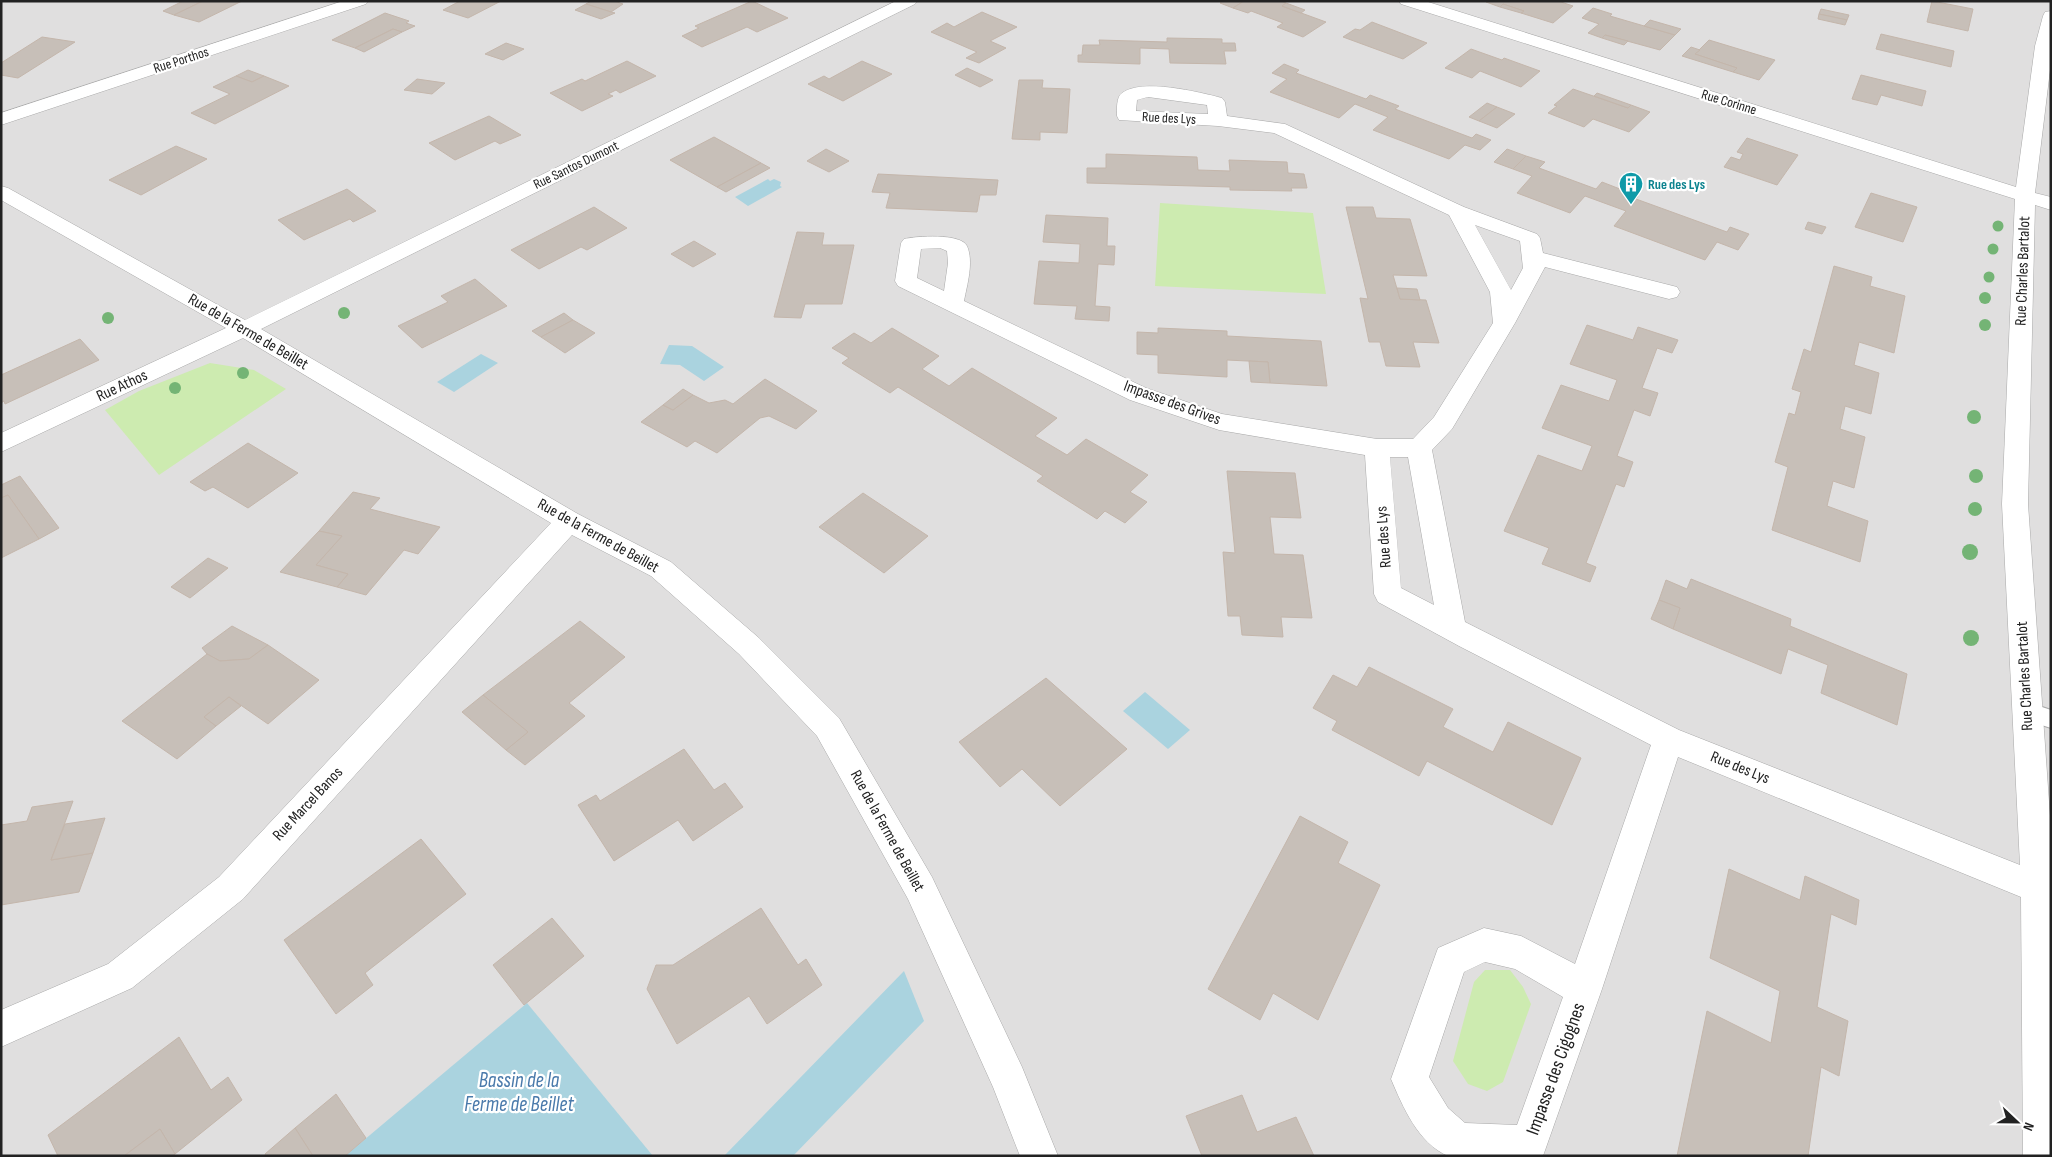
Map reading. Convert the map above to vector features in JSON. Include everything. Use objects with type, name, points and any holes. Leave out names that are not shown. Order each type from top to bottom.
[{"type":"street","name":"Rue Porthos","points":[[1,119],[360,1]]},
{"type":"street","name":"Rue Santos Dumont","points":[[244,329],[909,1]]},
{"type":"street","name":"Rue Corinne","points":[[1407,1],[2038,200]]},
{"type":"street","name":"Rue Charles Bartalot","points":[[2042,1156],[2038,888],[2039,715],[2015,504],[2038,200],[2044,46],[2051,16]]},
{"type":"street","name":"Rue des Lys","points":[[1218,120],[1278,128],[1457,211],[1530,238],[1532,257]]},
{"type":"street","name":"Rue de la Ferme de Beillet","points":[[1,192],[244,329],[569,521],[661,569],[748,646],[828,727],[920,888],[1009,1080],[1039,1156]]},
{"type":"street","points":[[1457,211],[1501,292],[1504,323]]},
{"type":"street","points":[[1377,448],[1419,448],[1443,423],[1504,323],[1534,268],[1532,257],[1669,292]]},
{"type":"street","name":"Impasse des Grives","points":[[953,303],[1138,394],[1218,422],[1377,448]]},
{"type":"street","name":"Rue Athos","points":[[1,443],[244,329]]},
{"type":"street","name":"Rue des Lys","points":[[1377,448],[1388,594],[1452,629],[1668,739],[2038,888]]},
{"type":"street","points":[[1419,448],[1452,629]]},
{"type":"street","name":"Rue Marcel Banos","points":[[1,1029],[120,976],[231,888],[569,521]]},
{"type":"street","name":"Impasse des Cigognes","points":[[1584,989],[1520,953],[1484,945],[1450,960],[1410,1079],[1433,1121],[1456,1141],[1495,1145],[1529,1144],[1584,989],[1668,739]]},
{"type":"shaded area","points":[[1,1],[2051,1],[2051,1156],[1,1156]]},
{"type":"green space","points":[[1160,203],[1313,213],[1326,294],[1155,286]]},
{"type":"green space","points":[[210,363],[254,370],[286,389],[159,475],[105,410],[139,391]]},
{"type":"green space","points":[[1485,970],[1510,970],[1523,987],[1531,1004],[1503,1082],[1487,1091],[1468,1084],[1453,1061],[1474,982]]},
{"type":"water","points":[[768,179],[781,182],[780,186],[782,187],[748,206],[735,197]]},
{"type":"water","points":[[669,345],[692,346],[724,367],[704,381],[680,365],[660,364]]},
{"type":"water","points":[[481,354],[498,363],[454,392],[437,382]]},
{"type":"water","points":[[1145,692],[1190,730],[1168,749],[1123,711]]},
{"type":"water","points":[[904,971],[924,1021],[793,1156],[724,1156]]},
{"type":"water","name":"Bassin de la Ferme de Beillet","points":[[527,1003],[653,1156],[345,1156]]},
{"type":"building","points":[[183,1],[203,1],[174,15],[163,11]]},
{"type":"building","points":[[203,1],[242,1],[199,22],[174,15]]},
{"type":"building","points":[[460,1],[501,1],[468,18],[443,10]]},
{"type":"building","points":[[591,1],[614,1],[623,4],[611,12],[586,4]]},
{"type":"building","points":[[752,1],[788,18],[757,32],[747,27],[702,47],[682,36],[699,28],[695,26]]},
{"type":"building","points":[[1223,1],[1244,1],[1233,8],[1220,3]]},
{"type":"building","points":[[1244,1],[1281,1],[1286,3],[1282,6],[1326,22],[1303,37],[1277,27],[1283,23],[1251,11],[1248,13],[1233,8]]},
{"type":"building","points":[[1558,1],[1573,6],[1553,23],[1521,13],[1524,11],[1503,4],[1500,7],[1486,2]]},
{"type":"building","points":[[1932,1],[1973,9],[1968,31],[1927,22]]},
{"type":"building","points":[[1286,3],[1305,10],[1301,13],[1282,6]]},
{"type":"building","points":[[586,4],[615,13],[601,19],[575,10]]},
{"type":"building","points":[[1503,4],[1524,11],[1521,13],[1500,7]]},
{"type":"building","points":[[1593,8],[1612,14],[1610,16],[1675,35],[1660,50],[1605,35],[1602,38],[1588,33],[1599,24],[1582,18]]},
{"type":"building","points":[[1821,9],[1849,15],[1847,20],[1819,14]]},
{"type":"building","points":[[982,12],[1017,27],[990,41],[1006,48],[979,63],[966,58],[977,52],[931,32],[947,23],[954,27]]},
{"type":"building","points":[[385,13],[409,21],[406,23],[415,26],[402,32],[393,29],[355,48],[332,40]]},
{"type":"building","points":[[1819,14],[1847,20],[1845,25],[1818,19]]},
{"type":"building","points":[[1650,20],[1681,29],[1675,35],[1644,26]]},
{"type":"building","points":[[1372,22],[1427,43],[1403,59],[1343,37],[1355,29],[1360,30]]},
{"type":"building","points":[[393,29],[402,32],[364,52],[355,48]]},
{"type":"building","points":[[1881,34],[1954,51],[1951,67],[1876,49]]},
{"type":"building","points":[[1605,35],[1628,41],[1624,45],[1602,38]]},
{"type":"building","points":[[42,37],[75,42],[18,78],[1,75],[1,63]]},
{"type":"building","points":[[1167,38],[1222,39],[1222,43],[1235,43],[1236,51],[1224,51],[1226,64],[1170,63],[1169,49],[1140,48],[1140,64],[1078,62],[1078,55],[1082,55],[1083,45],[1100,45],[1099,40],[1167,42]]},
{"type":"building","points":[[1709,40],[1775,60],[1759,80],[1733,72],[1737,68],[1695,54]]},
{"type":"building","points":[[506,43],[524,49],[503,60],[485,54]]},
{"type":"building","points":[[1691,47],[1700,50],[1695,54],[1737,68],[1733,72],[1682,56]]},
{"type":"building","points":[[1471,49],[1540,71],[1521,87],[1480,71],[1472,78],[1445,68]]},
{"type":"building","points":[[627,61],[656,76],[620,93],[616,90],[608,94],[613,96],[582,111],[550,93],[582,79],[585,81]]},
{"type":"building","points":[[862,61],[892,74],[843,101],[808,84],[824,76],[829,79]]},
{"type":"building","points":[[1284,64],[1299,70],[1296,73],[1366,99],[1370,95],[1399,106],[1395,109],[1472,138],[1476,134],[1491,140],[1480,150],[1465,145],[1449,159],[1373,130],[1388,117],[1355,104],[1339,118],[1270,92],[1287,79],[1272,73]]},
{"type":"building","points":[[967,68],[993,80],[980,87],[955,75]]},
{"type":"building","points":[[248,70],[264,76],[252,82],[236,76]]},
{"type":"building","points":[[1861,75],[1926,91],[1922,106],[1881,95],[1877,105],[1852,99]]},
{"type":"building","points":[[236,76],[252,82],[264,76],[289,86],[215,124],[191,113],[230,94],[213,87]]},
{"type":"building","points":[[417,79],[445,83],[432,94],[404,90]]},
{"type":"building","points":[[1019,80],[1043,80],[1042,88],[1070,89],[1067,133],[1040,132],[1040,140],[1012,139]]},
{"type":"building","points":[[1573,89],[1628,108],[1631,105],[1650,112],[1629,132],[1593,119],[1584,127],[1548,113],[1557,106],[1554,105]]},
{"type":"building","points":[[1597,93],[1631,105],[1628,108],[1594,96]]},
{"type":"building","points":[[1487,103],[1497,107],[1479,121],[1469,117]]},
{"type":"building","points":[[1497,107],[1515,114],[1497,128],[1479,121]]},
{"type":"building","points":[[489,116],[521,135],[500,144],[495,141],[455,160],[429,143]]},
{"type":"building","points":[[714,137],[761,163],[717,187],[670,160]]},
{"type":"building","points":[[1747,138],[1798,155],[1777,185],[1724,167],[1731,157],[1740,160],[1743,154],[1737,152]]},
{"type":"building","points":[[176,146],[207,159],[141,195],[109,180]]},
{"type":"building","points":[[826,149],[849,161],[829,172],[807,161]]},
{"type":"building","points":[[1507,149],[1526,156],[1513,169],[1494,162]]},
{"type":"building","points":[[1106,154],[1197,157],[1198,170],[1230,171],[1229,160],[1287,162],[1288,173],[1304,174],[1307,188],[1291,188],[1292,191],[1230,190],[1230,187],[1087,183],[1087,168],[1106,168]]},
{"type":"building","name":"Rue des Lys","points":[[1526,156],[1545,162],[1539,168],[1596,189],[1602,182],[1638,196],[1636,199],[1727,232],[1730,227],[1749,234],[1738,250],[1717,242],[1705,260],[1614,226],[1626,211],[1585,196],[1570,213],[1517,193],[1532,176],[1513,169]]},
{"type":"building","points":[[761,163],[770,168],[726,192],[717,187]]},
{"type":"building","points":[[878,174],[998,180],[996,195],[980,195],[977,212],[886,208],[890,193],[872,192]]},
{"type":"building","points":[[347,189],[376,211],[353,222],[350,219],[304,240],[278,220]]},
{"type":"building","points":[[1871,193],[1917,207],[1903,242],[1855,227]]},
{"type":"building","points":[[594,207],[627,228],[587,250],[581,247],[539,269],[511,250]]},
{"type":"building","points":[[1346,207],[1373,207],[1376,218],[1410,219],[1427,276],[1393,275],[1400,299],[1426,300],[1439,343],[1413,342],[1420,367],[1386,366],[1380,342],[1369,342],[1360,298],[1368,299]]},
{"type":"building","points":[[1046,215],[1108,218],[1107,246],[1115,246],[1114,265],[1098,264],[1095,306],[1110,307],[1109,321],[1075,319],[1077,306],[1034,304],[1039,261],[1079,263],[1080,244],[1043,242]]},
{"type":"building","points":[[1808,222],[1826,227],[1822,234],[1805,229]]},
{"type":"building","points":[[797,232],[824,233],[822,245],[854,245],[842,304],[805,304],[801,318],[774,317]]},
{"type":"building","points":[[694,241],[716,254],[693,267],[671,254]]},
{"type":"building","points":[[1834,266],[1872,277],[1870,286],[1905,296],[1894,353],[1859,342],[1854,365],[1879,373],[1871,414],[1845,406],[1840,429],[1865,437],[1854,488],[1833,481],[1827,506],[1868,521],[1860,562],[1772,530],[1788,467],[1775,462],[1789,413],[1795,415],[1801,392],[1792,389],[1804,349],[1811,352]]},
{"type":"building","points":[[475,279],[507,306],[422,348],[398,326],[448,302],[441,296]]},
{"type":"building","points":[[1397,288],[1417,289],[1420,300],[1400,299]]},
{"type":"building","points":[[564,313],[573,320],[541,337],[532,331]]},
{"type":"building","points":[[573,320],[595,333],[565,353],[541,337]]},
{"type":"building","points":[[1587,325],[1633,340],[1638,327],[1678,340],[1672,353],[1657,348],[1642,388],[1658,393],[1650,416],[1634,410],[1617,456],[1633,462],[1624,487],[1616,484],[1586,563],[1596,567],[1590,582],[1542,564],[1549,548],[1504,531],[1538,455],[1582,471],[1592,446],[1542,428],[1561,385],[1609,401],[1617,380],[1570,364]]},
{"type":"building","points":[[892,328],[939,356],[922,369],[949,386],[972,368],[1057,418],[1035,436],[1067,455],[1086,439],[1148,475],[1130,492],[1147,502],[1125,523],[1105,511],[1097,519],[1037,481],[1043,476],[898,387],[890,393],[842,363],[849,358],[832,348],[854,333],[871,343]]},
{"type":"building","points":[[1158,328],[1227,331],[1227,336],[1321,341],[1327,386],[1270,383],[1268,362],[1227,360],[1227,377],[1158,373],[1158,355],[1137,354],[1137,332],[1158,333]]},
{"type":"building","points":[[80,339],[99,360],[5,404],[4,401],[1,403],[1,375]]},
{"type":"building","points":[[1249,361],[1268,362],[1270,383],[1251,382]]},
{"type":"building","points":[[765,379],[817,411],[796,429],[769,416],[760,418],[717,453],[695,441],[687,447],[641,422],[663,405],[673,410],[693,395],[709,403],[725,400],[733,404]]},
{"type":"building","points":[[683,389],[693,395],[673,410],[663,405]]},
{"type":"building","points":[[248,443],[298,473],[248,508],[213,487],[205,491],[190,482]]},
{"type":"building","points":[[1227,471],[1295,473],[1301,518],[1270,517],[1274,554],[1303,555],[1312,618],[1281,617],[1283,637],[1242,635],[1240,616],[1228,616],[1223,552],[1235,553]]},
{"type":"building","points":[[20,476],[59,528],[39,539],[8,495],[1,498],[1,485]]},
{"type":"building","points":[[353,492],[380,498],[370,509],[440,527],[418,554],[404,550],[366,595],[337,587],[348,574],[316,565],[342,536],[319,531]]},
{"type":"building","points":[[863,493],[928,536],[884,573],[819,527]]},
{"type":"building","points":[[8,495],[39,539],[1,558],[1,498]]},
{"type":"building","points":[[319,531],[342,536],[316,565],[348,574],[337,587],[280,572]]},
{"type":"building","points":[[208,558],[228,568],[190,598],[171,587]]},
{"type":"building","points":[[1691,579],[1791,619],[1790,626],[1907,674],[1897,725],[1821,693],[1828,665],[1788,649],[1781,674],[1673,629],[1680,608],[1659,600],[1666,580],[1687,589]]},
{"type":"building","points":[[1659,600],[1680,608],[1673,629],[1651,619]]},
{"type":"building","points":[[580,621],[625,657],[569,703],[585,716],[525,765],[506,750],[528,732],[483,695]]},
{"type":"building","points":[[232,626],[268,645],[249,659],[220,661],[207,654],[202,648]]},
{"type":"building","points":[[268,645],[319,680],[268,724],[229,697],[204,717],[216,726],[177,759],[122,721],[207,654],[220,661],[249,659]]},
{"type":"building","points":[[1369,667],[1453,709],[1443,727],[1493,752],[1508,722],[1581,758],[1552,825],[1427,761],[1419,776],[1332,730],[1337,721],[1313,708],[1333,675],[1357,687]]},
{"type":"building","points":[[1046,678],[1127,749],[1060,806],[1022,769],[1000,787],[959,742]]},
{"type":"building","points":[[483,695],[528,732],[506,750],[462,712]]},
{"type":"building","points":[[229,697],[241,706],[216,726],[204,717]]},
{"type":"building","points":[[684,749],[714,790],[725,783],[743,807],[693,841],[678,820],[614,861],[578,805],[596,795],[600,801]]},
{"type":"building","points":[[73,801],[51,860],[93,853],[79,892],[1,905],[1,825],[27,821],[32,807]]},
{"type":"building","points":[[1300,816],[1348,842],[1338,863],[1380,885],[1318,1020],[1273,993],[1260,1020],[1208,989]]},
{"type":"building","points":[[105,818],[93,853],[51,860],[65,824]]},
{"type":"building","points":[[421,839],[466,894],[365,973],[373,985],[336,1014],[284,940]]},
{"type":"building","points":[[1729,869],[1800,900],[1805,876],[1859,900],[1856,925],[1831,914],[1817,1007],[1848,1021],[1839,1076],[1821,1067],[1808,1156],[1677,1156],[1707,1011],[1771,1043],[1780,991],[1710,958]]},
{"type":"building","points":[[761,908],[798,965],[806,959],[822,985],[767,1024],[749,996],[677,1044],[647,989],[656,965],[673,965]]},
{"type":"building","points":[[552,918],[584,956],[524,1005],[493,965]]},
{"type":"building","points":[[179,1037],[211,1090],[228,1077],[242,1100],[175,1154],[160,1129],[124,1156],[58,1156],[48,1135]]},
{"type":"building","points":[[336,1094],[366,1138],[345,1156],[313,1156],[295,1128]]},
{"type":"building","points":[[1242,1095],[1257,1132],[1296,1117],[1314,1156],[1202,1156],[1186,1116]]},
{"type":"building","points":[[295,1128],[313,1156],[266,1156],[265,1154]]},
{"type":"building","points":[[160,1129],[175,1154],[172,1156],[124,1156]]},
{"type":"place","name":"Rue des Lys","points":[[1631,205]]}]
